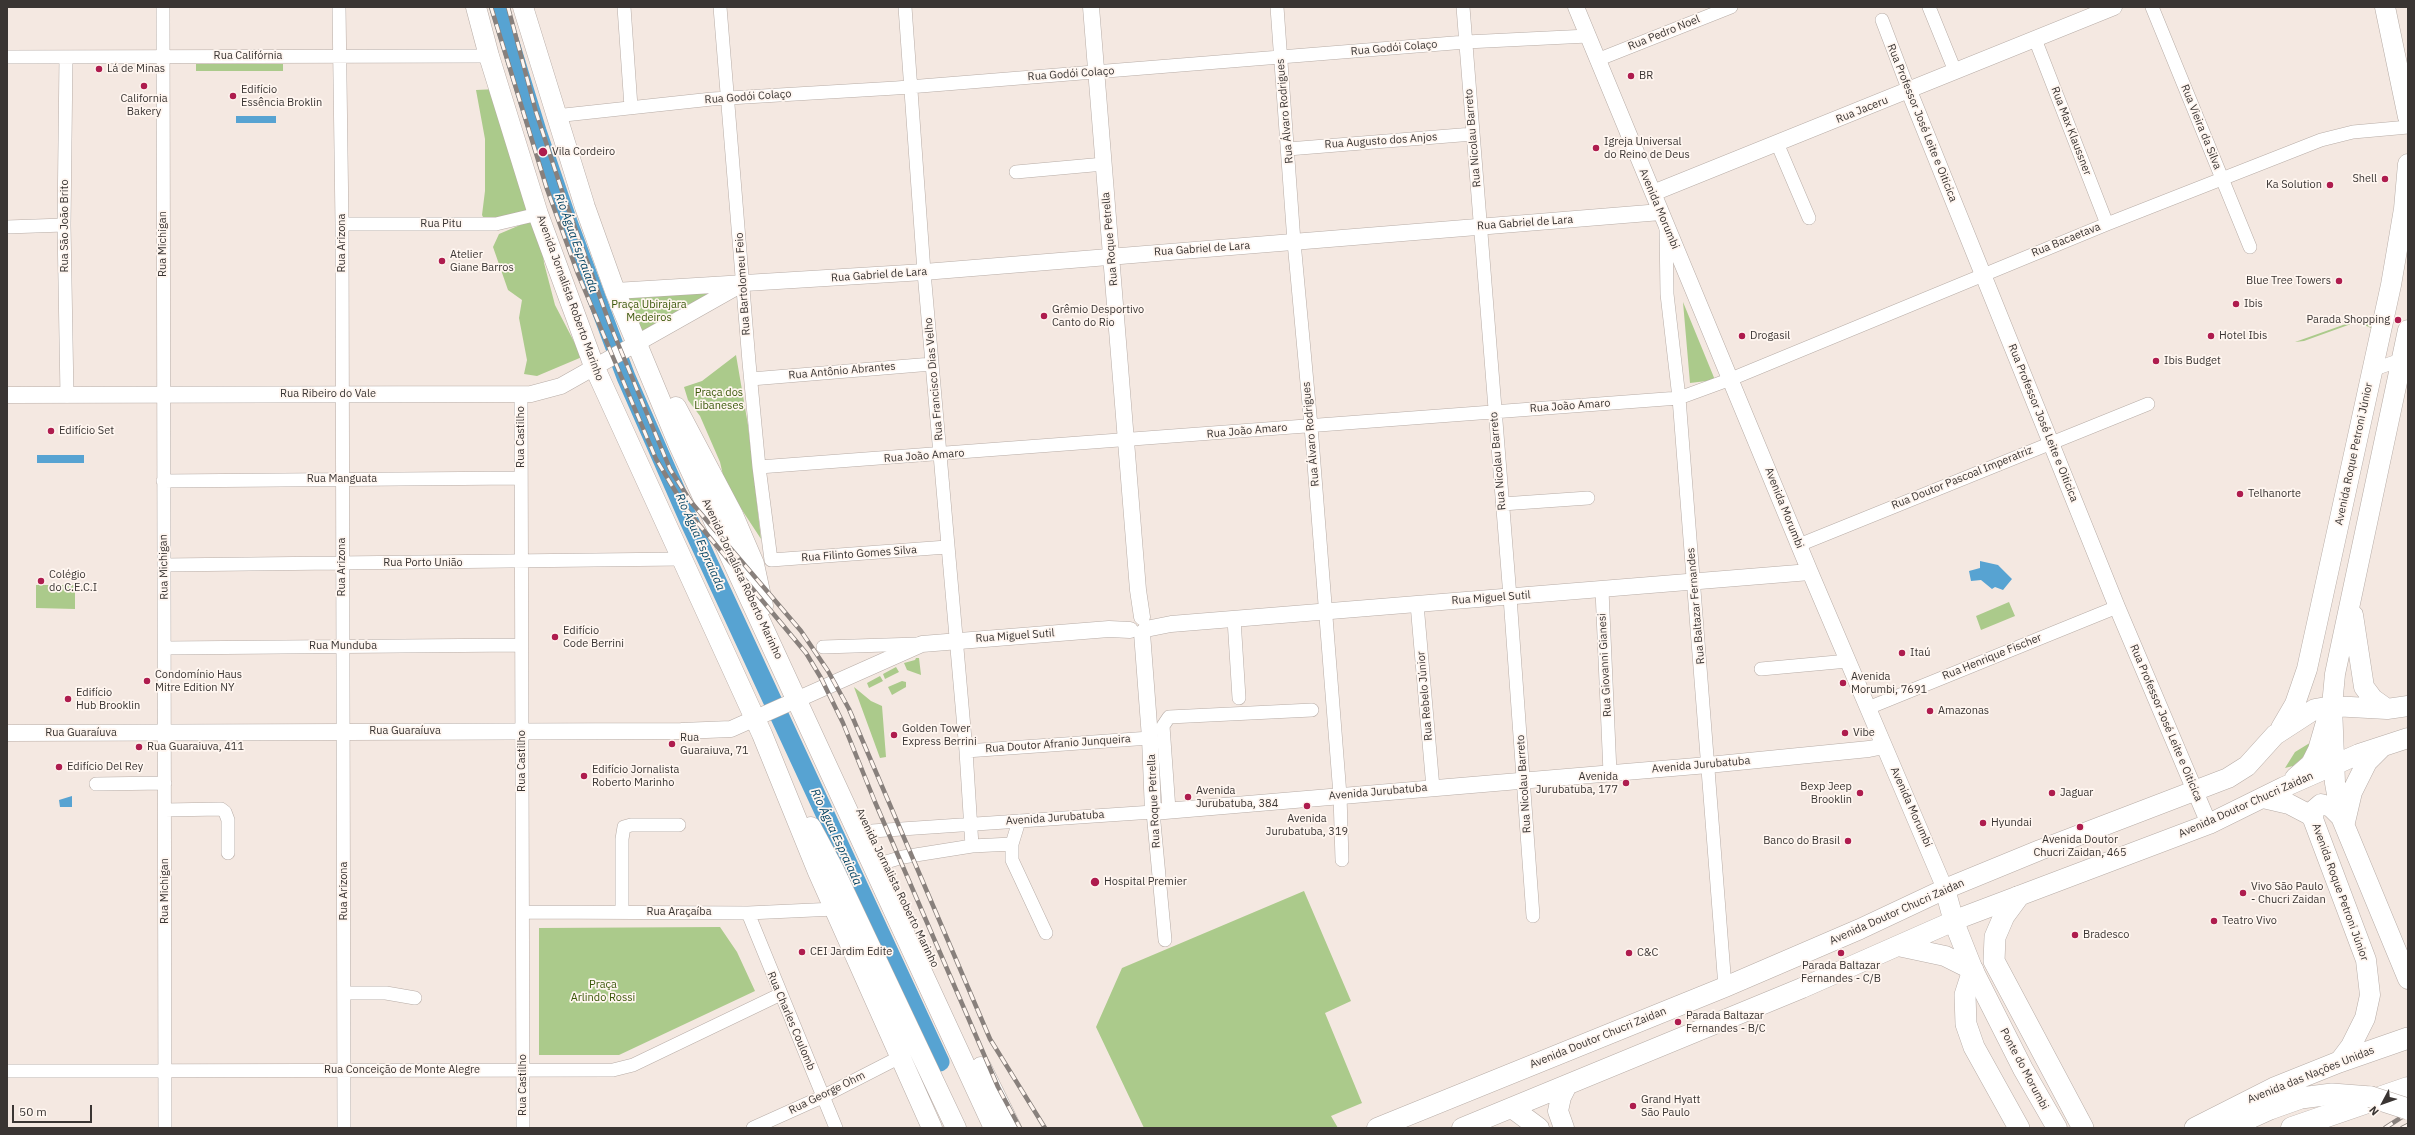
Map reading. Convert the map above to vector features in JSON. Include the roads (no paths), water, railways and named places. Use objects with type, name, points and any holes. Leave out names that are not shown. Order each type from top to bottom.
[{"type":"highway","points":[[2018,897],[2004,916],[1995,937],[1994,961],[2083,1128]]},
{"type":"highway","points":[[1973,970],[1966,995],[1966,1024],[1974,1047],[2019,1128]]},
{"type":"highway","name":"Avenida das Nações Unidas","points":[[2194,1128],[2274,1088],[2339,1062],[2408,1038]]},
{"type":"highway","points":[[2292,1128],[2408,1088]]},
{"type":"highway","points":[[2228,1128],[2270,1109],[2301,1098],[2332,1094],[2370,1097],[2408,1109]]},
{"type":"main road","name":"Avenida Jornalista Roberto Marinho","points":[[476,7],[489,56],[538,214],[681,559],[761,716],[771,752],[797,823],[932,1128]]},
{"type":"main road","name":"Avenida Jornalista Roberto Marinho","points":[[523,7],[555,116],[615,291],[631,346],[770,641],[792,701],[836,784],[865,832],[886,862],[1011,1128]]},
{"type":"main road","points":[[2385,7],[2408,117]]},
{"type":"main road","name":"Avenida Roque Petroni Júnior","points":[[2275,735],[2290,714],[2307,669],[2392,277],[2404,209],[2408,164]]},
{"type":"main road","points":[[2346,829],[2334,765],[2332,706],[2335,674],[2405,358],[2408,330]]},
{"type":"main road","points":[[2351,600],[2364,687],[2372,699],[2387,709]]},
{"type":"main road","points":[[2284,787],[2311,764],[2318,750],[2332,706]]},
{"type":"main road","name":"Avenida Doutor Chucri Zaidan","points":[[1377,1128],[1725,987],[1860,929],[1945,889],[2040,850],[2196,792],[2228,778],[2247,766],[2275,735],[2315,709],[2332,706],[2387,709],[2408,706]]},
{"type":"main road","name":"Avenida Doutor Chucri Zaidan","points":[[1462,1128],[1802,988],[1954,922],[2209,824],[2284,787],[2334,765],[2408,738]]},
{"type":"main road","points":[[2346,829],[2348,805],[2358,779],[2367,762],[2383,746]]},
{"type":"main road","points":[[771,752],[828,857],[956,1128]]},
{"type":"main road","name":"Avenida Roque Petroni Júnior","points":[[2263,798],[2289,804],[2310,815],[2313,819],[2366,960],[2370,995],[2365,1018],[2351,1046],[2339,1062]]},
{"type":"main road","points":[[2313,819],[2314,810],[2321,804],[2331,807],[2346,829],[2408,979]]},
{"type":"main road","points":[[865,832],[994,1128]]},
{"type":"main road","name":"Avenida Morumbi","points":[[1945,889],[1954,922],[1973,970],[1992,1010]]},
{"type":"main road","points":[[1898,946],[1945,956],[1973,970]]},
{"type":"main road","name":"Ponte do Morumbi","points":[[1992,1010],[2057,1128]]},
{"type":"main road","points":[[1512,1108],[1539,1128],[1550,1117],[1562,1123],[1561,1097],[1567,1085]]},
{"type":"street","name":"Rua Michigan","points":[[163,7],[163,481],[166,733],[165,1128]]},
{"type":"street","name":"Rua Arizona","points":[[339,7],[342,224],[344,1128]]},
{"type":"street","points":[[624,7],[631,108]]},
{"type":"street","name":"Rua Bartolomeu Feio","points":[[720,7],[759,467],[772,560]]},
{"type":"street","name":"Rua Francisco Dias Velho","points":[[905,7],[924,272],[966,751],[972,846]]},
{"type":"street","name":"Rua Roque Petrella","points":[[1091,7],[1127,441],[1138,590],[1138,625],[1150,738],[1153,812],[1165,940]]},
{"type":"street","name":"Rua Álvaro Rodrigues","points":[[1277,7],[1294,242],[1311,426],[1340,795],[1342,860]]},
{"type":"street","name":"Rua Nicolau Barreto","points":[[1463,7],[1481,226],[1494,412],[1510,597],[1533,916]]},
{"type":"street","name":"Rua Pedro Noel","points":[[1597,60],[1731,7]]},
{"type":"street","points":[[1929,7],[1955,71]]},
{"type":"street","name":"Rua Jaceru","points":[[1653,193],[2114,7]]},
{"type":"street","name":"Rua Vieira da Silva","points":[[2152,7],[2250,247]]},
{"type":"street","name":"Avenida Morumbi","points":[[1581,9],[1588,36],[1597,60],[1732,379],[1810,572],[1945,889]]},
{"type":"street","name":"Rua Professor José Leite e Oiticica","points":[[1882,20],[2117,607],[2209,824]]},
{"type":"street","name":"Rua Godói Colaço","points":[[555,116],[728,98],[911,86],[1281,58],[1466,42],[1588,36]]},
{"type":"street","name":"Rua Max Klaussner","points":[[2035,39],[2107,224]]},
{"type":"street","name":"Rua Califórnia","points":[[7,57],[489,56]]},
{"type":"street","name":"Rua São João Brito","points":[[66,57],[64,225],[68,396]]},
{"type":"street","name":"Rua Bacaetava","points":[[1732,379],[2107,224],[2322,140],[2353,132],[2408,127]]},
{"type":"street","name":"Rua Augusto dos Anjos","points":[[1288,149],[1473,134]]},
{"type":"street","points":[[1777,143],[1808,218]]},
{"type":"street","points":[[1016,172],[1104,164]]},
{"type":"street","name":"Rua Pitu","points":[[342,224],[496,224],[538,214]]},
{"type":"street","name":"Rua Gabriel de Lara","points":[[615,291],[924,272],[1481,226],[1664,219]]},
{"type":"street","name":"Rua Baltazar Fernandes","points":[[1664,219],[1666,281],[1679,398],[1725,987]]},
{"type":"street","points":[[7,227],[64,225]]},
{"type":"street","name":"Rua Gabriel de Lara","points":[[631,346],[743,283]]},
{"type":"street","name":"Rua Ribeiro do Vale","points":[[7,395],[521,394],[544,392],[561,386],[631,346]]},
{"type":"street","points":[[2372,370],[2405,358]]},
{"type":"street","name":"Rua Antônio Abrantes","points":[[751,379],[932,364]]},
{"type":"street","name":"Rua João Amaro","points":[[759,467],[941,455],[1679,398],[1732,379]]},
{"type":"street","name":"Rua Castilho","points":[[521,394],[523,1128]]},
{"type":"street","name":"Rua Doutor Pascoal Imperatriz","points":[[1799,545],[2050,442],[2148,404]]},
{"type":"street","name":"Rua Manguata","points":[[163,481],[521,478]]},
{"type":"street","points":[[1502,504],[1588,498]]},
{"type":"street","name":"Rua Filinto Gomes Silva","points":[[772,560],[947,547]]},
{"type":"street","name":"Rua Porto União","points":[[164,564],[522,562],[681,559]]},
{"type":"street","name":"Rua Miguel Sutil","points":[[823,647],[922,644],[956,640],[1109,629],[1138,625],[1171,624],[1325,612],[1810,572]]},
{"type":"street","name":"Rua Giovanni Gianesi","points":[[1602,590],[1610,773]]},
{"type":"street","name":"Rua Rebelo Júnior","points":[[1417,604],[1432,788]]},
{"type":"street","name":"Rua Henrique Fischer","points":[[1868,708],[2117,607]]},
{"type":"street","points":[[1234,619],[1239,698]]},
{"type":"street","name":"Rua Miguel Sutil","points":[[792,701],[922,644]]},
{"type":"street","name":"Rua Munduba","points":[[165,648],[521,645]]},
{"type":"street","points":[[1761,669],[1848,660]]},
{"type":"street","name":"Rua Guaraíuva","points":[[7,733],[714,730],[731,729],[792,701]]},
{"type":"street","points":[[1169,810],[1163,726],[1169,718],[1312,710]]},
{"type":"street","name":"Rua Doutor Afranio Junqueira","points":[[966,751],[1150,738]]},
{"type":"street","name":"Avenida Jurubatuba","points":[[865,832],[1019,820],[1153,812],[1708,765],[1869,749],[1884,746]]},
{"type":"street","points":[[96,784],[165,783]]},
{"type":"street","points":[[165,810],[221,809],[225,812],[228,820],[228,853]]},
{"type":"street","points":[[1019,820],[1012,844],[1012,860],[1046,933]]},
{"type":"street","points":[[622,912],[622,839],[624,827],[631,825],[679,824]]},
{"type":"street","name":"Avenida Jurubatuba","points":[[886,862],[903,856],[972,846],[1012,844]]},
{"type":"street","name":"Rua Araçaíba","points":[[523,912],[748,913],[835,909]]},
{"type":"street","name":"Rua Charles Coulomb","points":[[748,913],[836,1128]]},
{"type":"street","points":[[344,994],[386,993],[415,998]]},
{"type":"street","name":"Rua Conceição de Monte Alegre","points":[[7,1071],[621,1069],[781,994]]},
{"type":"street","name":"Rua George Ohm","points":[[753,1128],[900,1057]]},
{"type":"water","points":[[236,116],[276,116],[276,123],[236,123]]},
{"type":"water","points":[[37,455],[84,455],[84,463],[37,463]]},
{"type":"water","points":[[1980,561],[1998,565],[2012,579],[2003,590],[1995,587],[1992,589],[1981,580],[1971,581],[1969,571],[1980,568]]},
{"type":"water","points":[[72,796],[72,807],[60,807],[59,800]]},
{"type":"waterway","name":"Rio Água Espraiada","points":[[499,7],[537,131],[568,222],[626,377],[691,525],[940,1062]]},
{"type":"railway","points":[[491,7],[547,189],[578,274],[656,459],[686,509],[806,653],[821,678],[843,723],[875,802],[998,1087],[1020,1128]]},
{"type":"railway","points":[[508,7],[536,112],[564,197],[609,322],[670,469],[691,502],[801,631],[828,671],[849,709],[990,1039],[1045,1128]]},
{"type":"railway","points":[[2385,1128],[2408,1113]]},
{"type":"railway","points":[[2402,1128],[2408,1125]]},
{"type":"place","name":"Lá de Minas","points":[[99,69]]},
{"type":"place","name":"BR","points":[[1631,76]]},
{"type":"place","name":"California Bakery","points":[[144,86]]},
{"type":"place","name":"Edifício Essência Broklin","points":[[233,96]]},
{"type":"place","name":"Igreja Universal do Reino de Deus","points":[[1596,148]]},
{"type":"place","name":"Vila Cordeiro","points":[[543,152]]},
{"type":"place","name":"Shell","points":[[2385,179]]},
{"type":"place","name":"Ka Solution","points":[[2330,185]]},
{"type":"place","name":"Atelier Giane Barros","points":[[442,261]]},
{"type":"place","name":"Blue Tree Towers","points":[[2339,281]]},
{"type":"place","name":"Ibis","points":[[2236,304]]},
{"type":"place","name":"Grêmio Desportivo Canto do Rio","points":[[1044,316]]},
{"type":"place","name":"Parada Shopping","points":[[2398,320]]},
{"type":"place","name":"Drogasil","points":[[1742,336]]},
{"type":"place","name":"Hotel Ibis","points":[[2211,336]]},
{"type":"place","name":"Ibis Budget","points":[[2156,361]]},
{"type":"place","name":"Edifício Set","points":[[51,431]]},
{"type":"place","name":"Telhanorte","points":[[2240,494]]},
{"type":"place","name":"Colégio do C.E.C.I","points":[[41,581]]},
{"type":"place","name":"Edifício Code Berrini","points":[[555,637]]},
{"type":"place","name":"Itaú","points":[[1902,653]]},
{"type":"place","name":"Condomínio Haus Mitre Edition NY","points":[[147,681]]},
{"type":"place","name":"Avenida Morumbi, 7691","points":[[1843,683]]},
{"type":"place","name":"Edifício Hub Brooklin","points":[[68,699]]},
{"type":"place","name":"Amazonas","points":[[1930,711]]},
{"type":"place","name":"Vibe","points":[[1845,733]]},
{"type":"place","name":"Golden Tower Express Berrini","points":[[894,735]]},
{"type":"place","name":"Rua Guaraiuva, 71","points":[[672,744]]},
{"type":"place","name":"Rua Guaraiuva, 411","points":[[139,747]]},
{"type":"place","name":"Edifício Del Rey","points":[[59,767]]},
{"type":"place","name":"Edifício Jornalista Roberto Marinho","points":[[584,776]]},
{"type":"place","name":"Avenida Jurubatuba, 177","points":[[1626,783]]},
{"type":"place","name":"Bexp Jeep Brooklin","points":[[1860,793]]},
{"type":"place","name":"Jaguar","points":[[2052,793]]},
{"type":"place","name":"Avenida Jurubatuba, 384","points":[[1188,797]]},
{"type":"place","name":"Avenida Jurubatuba, 319","points":[[1307,806]]},
{"type":"place","name":"Hyundai","points":[[1983,823]]},
{"type":"place","name":"Avenida Doutor Chucri Zaidan, 465","points":[[2080,827]]},
{"type":"place","name":"Banco do Brasil","points":[[1848,841]]},
{"type":"place","name":"Hospital Premier","points":[[1095,882]]},
{"type":"place","name":"Vivo São Paulo - Chucri Zaidan","points":[[2243,893]]},
{"type":"place","name":"Teatro Vivo","points":[[2214,921]]},
{"type":"place","name":"Bradesco","points":[[2075,935]]},
{"type":"place","name":"CEI Jardim Edite","points":[[802,952]]},
{"type":"place","name":"C&C","points":[[1629,953]]},
{"type":"place","name":"Parada Baltazar Fernandes - C/B","points":[[1841,953]]},
{"type":"place","name":"Parada Baltazar Fernandes - B/C","points":[[1678,1022]]},
{"type":"place","name":"Grand Hyatt São Paulo","points":[[1633,1106]]},
{"type":"park label","name":"Praça Ubirajara Medeiros","points":[[649,311]]},
{"type":"park label","name":"Praça dos Libaneses","points":[[719,399]]},
{"type":"park label","name":"Praça Arlindo Rossi","points":[[603,991]]}]
